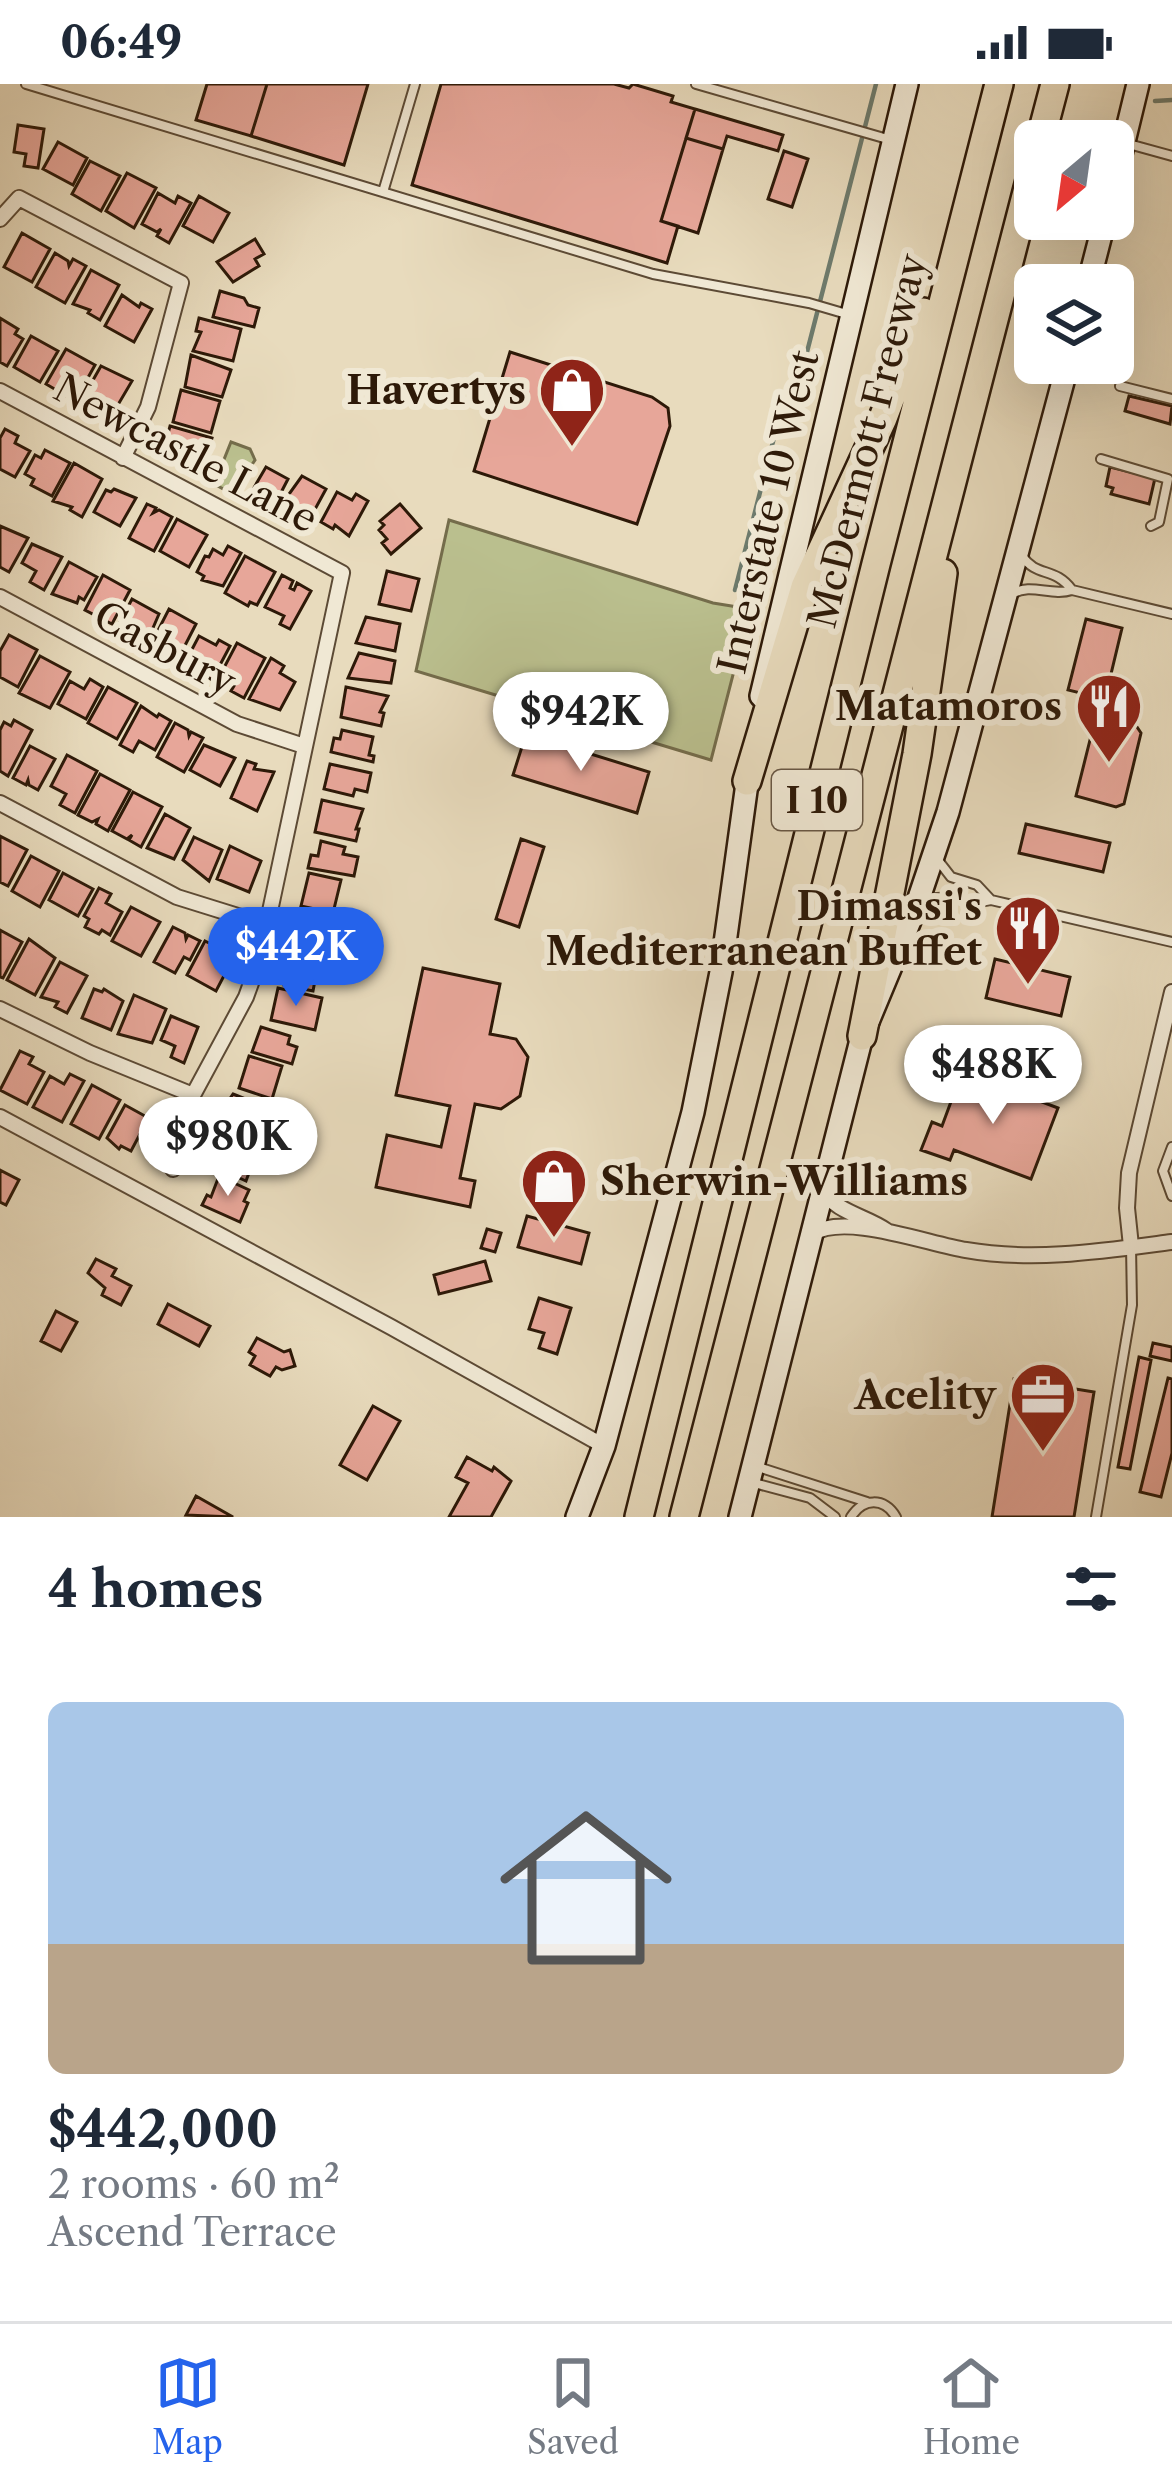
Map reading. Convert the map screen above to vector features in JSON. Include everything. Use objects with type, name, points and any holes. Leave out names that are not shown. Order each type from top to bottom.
[{"type":"highway","points":[[747,782],[806,587],[912,347],[949,210],[996,84]]},
{"type":"highway","name":"McDermott Freeway","points":[[639,1517],[996,84]]},
{"type":"highway","points":[[1046,120],[1055,84]]},
{"type":"highway","name":"I 10","points":[[684,1517],[1015,240]]},
{"type":"highway","points":[[862,1036],[917,754],[943,572],[990,338]]},
{"type":"main road","name":"Interstate 10 West","points":[[577,1517],[604,1446],[693,1112],[721,972],[765,674],[852,315],[881,138],[907,84]]},
{"type":"main road","points":[[1129,120],[1138,84]]},
{"type":"main road","points":[[740,1517],[862,1036],[934,853],[1062,384]]},
{"type":"street","points":[[0,219],[19,198],[182,284],[148,407],[124,458]]},
{"type":"street","name":"Newcastle Lane","points":[[0,391],[342,573],[304,746]]},
{"type":"street","name":"Casbury","points":[[0,597],[237,724],[304,746]]},
{"type":"street","points":[[173,1169],[171,1136],[246,997],[267,925],[304,746]]},
{"type":"street","points":[[0,802],[177,897],[267,925]]},
{"type":"street","points":[[1131,1246],[1129,1173],[1172,992]]},
{"type":"street","points":[[0,1009],[193,1095]]},
{"type":"street","points":[[0,1117],[604,1446]]},
{"type":"street","points":[[821,1189],[840,1209],[865,1215],[887,1231]]},
{"type":"street","points":[[809,1237],[825,1225],[1031,1257],[1172,1242]]},
{"type":"lane","points":[[26,84],[652,274],[852,315]]},
{"type":"lane","points":[[382,192],[415,84]]},
{"type":"lane","points":[[696,84],[881,138]]},
{"type":"lane","points":[[1134,146],[1172,156]]},
{"type":"lane","points":[[1120,386],[1172,400]]},
{"type":"lane","points":[[1101,459],[1168,479],[1159,522],[1151,526]]},
{"type":"lane","points":[[1019,550],[1029,566],[1062,576],[1072,590]]},
{"type":"lane","points":[[1006,601],[1028,588],[1059,594],[1072,590],[1172,614]]},
{"type":"lane","points":[[934,853],[951,877],[977,885],[991,900]]},
{"type":"lane","points":[[917,904],[937,895],[978,903],[991,900],[1172,942]]},
{"type":"lane","points":[[1155,1059],[1172,1065]]},
{"type":"lane","points":[[1172,1148],[1163,1171],[1172,1196]]},
{"type":"lane","points":[[1096,1517],[1132,1304],[1131,1246]]},
{"type":"lane","points":[[748,1473],[881,1503],[896,1517]]},
{"type":"lane","points":[[748,1473],[826,1507],[836,1517]]},
{"type":"lane","points":[[851,1517],[867,1502]]},
{"type":"green space","points":[[231,442],[250,449],[255,460],[232,494],[218,486],[217,477]]},
{"type":"green space","points":[[449,520],[713,603],[750,609],[711,760],[416,671]]},
{"type":"building","points":[[207,84],[267,84],[251,136],[196,120]]},
{"type":"building","points":[[267,84],[368,84],[344,165],[251,136]]},
{"type":"building","points":[[441,84],[614,84],[629,88],[633,84],[673,96],[671,102],[695,109],[661,221],[678,226],[667,263],[412,185]]},
{"type":"building","points":[[695,109],[783,135],[778,151],[727,136],[723,149],[686,138]]},
{"type":"building","points":[[18,125],[44,129],[38,168],[24,166],[26,154],[14,152]]},
{"type":"building","points":[[686,138],[723,149],[698,233],[661,221]]},
{"type":"building","points":[[58,142],[87,158],[73,185],[43,169]]},
{"type":"building","points":[[784,151],[808,159],[792,207],[768,199]]},
{"type":"building","points":[[90,161],[120,176],[101,211],[72,194]]},
{"type":"building","points":[[127,173],[156,188],[134,228],[106,211]]},
{"type":"building","points":[[158,193],[175,203],[178,196],[191,203],[169,243],[157,236],[161,229],[157,232],[142,224]]},
{"type":"building","points":[[199,196],[229,213],[213,242],[183,226]]},
{"type":"building","points":[[22,233],[50,249],[32,282],[4,267]]},
{"type":"building","points":[[255,239],[264,254],[255,259],[259,266],[233,282],[217,262]]},
{"type":"building","points":[[55,253],[69,266],[73,259],[86,266],[65,303],[36,287]]},
{"type":"building","points":[[91,270],[119,285],[100,320],[73,304]]},
{"type":"building","points":[[220,291],[259,308],[254,327],[213,317]]},
{"type":"building","points":[[122,295],[139,307],[141,303],[152,309],[134,342],[105,326]]},
{"type":"building","points":[[0,318],[18,329],[15,334],[23,339],[7,366],[0,362]]},
{"type":"building","points":[[199,318],[241,329],[233,361],[193,351],[201,332],[196,331]]},
{"type":"building","points":[[31,336],[58,351],[40,382],[14,367]]},
{"type":"building","points":[[66,349],[95,365],[75,401],[46,384]]},
{"type":"building","name":"Havertys","points":[[510,352],[652,397],[668,408],[670,426],[637,524],[474,471]]},
{"type":"building","points":[[191,355],[231,370],[222,397],[185,387]]},
{"type":"building","points":[[101,366],[132,381],[109,420],[80,403]]},
{"type":"building","points":[[181,390],[220,401],[211,433],[173,422]]},
{"type":"building","points":[[1129,396],[1172,406],[1170,424],[1125,411]]},
{"type":"building","points":[[170,426],[212,438],[203,470],[164,459],[171,443],[166,441]]},
{"type":"building","points":[[5,429],[18,436],[15,443],[30,451],[15,477],[0,469],[0,438]]},
{"type":"building","points":[[45,450],[70,463],[52,496],[31,485],[34,479],[25,474],[35,455],[41,458]]},
{"type":"building","points":[[74,463],[102,479],[82,517],[72,507],[53,501]]},
{"type":"building","points":[[266,467],[288,479],[274,506],[252,491]]},
{"type":"building","points":[[1110,467],[1155,478],[1149,504],[1111,494],[1113,488],[1106,486]]},
{"type":"building","points":[[302,476],[326,489],[307,524],[290,510],[279,508]]},
{"type":"building","points":[[106,490],[136,498],[120,526],[94,512]]},
{"type":"building","points":[[337,492],[368,501],[349,536],[321,522]]},
{"type":"building","points":[[147,504],[156,508],[153,513],[159,510],[172,517],[154,551],[129,538]]},
{"type":"building","points":[[400,504],[421,528],[391,554],[382,543],[387,539],[379,530],[384,525],[380,521]]},
{"type":"building","points":[[177,519],[207,535],[189,567],[160,551]]},
{"type":"building","points":[[0,526],[28,538],[9,572],[0,567]]},
{"type":"building","points":[[32,544],[62,557],[44,590],[30,582],[36,571],[22,563]]},
{"type":"building","points":[[228,546],[241,553],[223,586],[202,580],[204,576],[197,572],[205,556],[213,549],[223,555]]},
{"type":"building","points":[[245,556],[275,572],[257,605],[250,602],[248,606],[225,593]]},
{"type":"building","points":[[69,562],[97,577],[84,600],[79,597],[77,603],[52,594]]},
{"type":"building","points":[[387,571],[419,579],[411,611],[379,604]]},
{"type":"building","points":[[103,575],[130,590],[112,624],[85,610]]},
{"type":"building","points":[[282,575],[293,581],[290,588],[294,590],[297,583],[311,591],[290,629],[280,624],[284,616],[265,607]]},
{"type":"building","points":[[132,599],[159,614],[146,644],[132,637],[120,622]]},
{"type":"building","points":[[169,609],[196,624],[178,659],[149,648]]},
{"type":"building","points":[[366,617],[400,624],[395,651],[356,643]]},
{"type":"building","points":[[1086,619],[1122,628],[1105,699],[1068,690]]},
{"type":"building","points":[[9,635],[37,650],[18,687],[0,677],[0,651]]},
{"type":"building","points":[[199,636],[230,646],[212,680],[190,664],[194,658],[189,655]]},
{"type":"building","points":[[237,643],[265,658],[244,698],[231,691],[234,686],[217,681]]},
{"type":"building","points":[[359,653],[395,661],[391,683],[348,678]]},
{"type":"building","points":[[40,656],[70,672],[50,708],[19,693]]},
{"type":"building","points":[[271,658],[284,666],[280,673],[295,682],[280,710],[249,699]]},
{"type":"building","points":[[90,679],[103,687],[86,719],[58,704],[70,681],[84,689]]},
{"type":"building","points":[[108,687],[137,703],[117,739],[88,723]]},
{"type":"building","points":[[346,687],[388,696],[380,712],[384,713],[381,726],[341,717]]},
{"type":"building","points":[[141,706],[171,721],[155,750],[139,741],[133,752],[120,745]]},
{"type":"building","name":"Matamoros","points":[[1096,716],[1137,727],[1141,733],[1124,804],[1116,807],[1076,796]]},
{"type":"building","points":[[14,720],[32,730],[8,776],[0,771],[0,730],[4,722],[11,726]]},
{"type":"building","points":[[175,723],[188,730],[189,736],[191,732],[203,738],[184,772],[157,757]]},
{"type":"building","points":[[342,730],[373,737],[369,755],[374,756],[373,762],[331,752]]},
{"type":"building","points":[[526,734],[649,772],[637,813],[513,775]]},
{"type":"building","points":[[204,745],[235,758],[220,786],[190,770]]},
{"type":"building","points":[[30,746],[55,759],[38,790],[28,780],[26,785],[13,778]]},
{"type":"building","points":[[67,755],[97,771],[75,813],[60,805],[66,794],[51,786]]},
{"type":"building","points":[[247,761],[256,764],[254,769],[274,772],[257,811],[231,798]]},
{"type":"building","points":[[330,764],[371,773],[367,792],[355,789],[353,796],[324,789]]},
{"type":"building","points":[[100,774],[130,790],[108,831],[96,824],[98,819],[92,822],[78,815]]},
{"type":"building","points":[[133,792],[162,807],[141,847],[129,840],[132,835],[127,839],[112,831]]},
{"type":"building","points":[[322,800],[363,809],[356,841],[315,832]]},
{"type":"building","points":[[165,814],[190,828],[174,859],[147,848]]},
{"type":"building","points":[[1026,824],[1110,843],[1103,872],[1019,853]]},
{"type":"building","points":[[0,836],[27,850],[8,886],[0,882]]},
{"type":"building","points":[[194,837],[222,850],[209,881],[183,860]]},
{"type":"building","points":[[521,839],[544,847],[519,927],[496,919]]},
{"type":"building","points":[[321,841],[345,847],[343,854],[358,857],[354,876],[308,868],[311,855],[318,856]]},
{"type":"building","points":[[230,846],[261,861],[249,892],[217,879]]},
{"type":"building","points":[[31,856],[59,871],[40,907],[12,891]]},
{"type":"building","points":[[63,873],[93,889],[78,916],[49,900]]},
{"type":"building","points":[[309,873],[341,880],[333,913],[301,906]]},
{"type":"building","points":[[99,888],[111,894],[106,903],[122,912],[110,935],[85,927],[89,919],[84,916]]},
{"type":"building","points":[[131,907],[160,922],[141,956],[112,941]]},
{"type":"building","points":[[297,917],[338,927],[331,957],[291,948]]},
{"type":"building","points":[[173,927],[185,933],[186,939],[188,935],[200,941],[190,960],[184,957],[175,973],[154,962]]},
{"type":"building","points":[[0,930],[22,942],[3,978],[0,977]]},
{"type":"building","points":[[29,939],[55,958],[35,995],[7,980]]},
{"type":"building","points":[[205,941],[221,949],[225,942],[238,949],[216,991],[187,975]]},
{"type":"building","points":[[290,953],[319,959],[313,991],[284,985]]},
{"type":"building","name":"Dimassi's Mediterranean Buffet","points":[[995,959],[1070,977],[1061,1016],[986,998]]},
{"type":"building","points":[[60,962],[87,976],[67,1013],[55,1007],[58,1002],[41,997]]},
{"type":"building","points":[[423,968],[500,984],[490,1034],[516,1039],[528,1057],[520,1096],[501,1109],[475,1104],[460,1178],[475,1181],[470,1207],[376,1187],[387,1135],[441,1147],[447,1120],[450,1106],[396,1095]]},
{"type":"building","points":[[278,988],[322,998],[315,1030],[271,1020]]},
{"type":"building","points":[[94,989],[104,989],[123,1001],[111,1030],[82,1018]]},
{"type":"building","points":[[134,995],[166,1009],[152,1043],[118,1034]]},
{"type":"building","points":[[171,1016],[198,1027],[184,1063],[171,1057],[175,1046],[161,1040]]},
{"type":"building","points":[[261,1027],[290,1036],[288,1044],[297,1047],[292,1064],[252,1052]]},
{"type":"building","points":[[20,1051],[33,1057],[29,1064],[44,1072],[27,1104],[0,1090]]},
{"type":"building","points":[[249,1056],[282,1066],[272,1099],[239,1088]]},
{"type":"building","points":[[962,1072],[1058,1108],[1031,1179],[954,1150],[950,1160],[921,1150],[932,1122],[942,1126]]},
{"type":"building","points":[[70,1074],[84,1081],[62,1122],[33,1107],[50,1076],[64,1084]]},
{"type":"building","points":[[92,1085],[120,1100],[99,1139],[71,1124]]},
{"type":"building","points":[[233,1094],[261,1105],[245,1134],[214,1122]]},
{"type":"building","points":[[125,1105],[154,1121],[131,1151],[119,1149],[107,1138]]},
{"type":"building","points":[[228,1135],[258,1148],[246,1181],[216,1167]]},
{"type":"building","points":[[0,1170],[19,1180],[6,1205],[0,1202]]},
{"type":"building","points":[[219,1176],[249,1190],[240,1222],[202,1205],[207,1195],[211,1197]]},
{"type":"building","name":"Sherwin-Williams","points":[[527,1216],[589,1233],[581,1264],[518,1247]]},
{"type":"building","points":[[487,1229],[501,1233],[495,1252],[481,1248]]},
{"type":"building","points":[[96,1259],[116,1269],[112,1276],[131,1286],[121,1305],[102,1295],[105,1288],[88,1273]]},
{"type":"building","points":[[485,1261],[491,1281],[439,1294],[434,1275]]},
{"type":"building","points":[[539,1298],[571,1308],[557,1354],[539,1348],[544,1333],[529,1329]]},
{"type":"building","points":[[168,1304],[210,1326],[199,1346],[158,1324]]},
{"type":"building","points":[[56,1311],[77,1322],[61,1351],[41,1341]]},
{"type":"building","points":[[257,1338],[284,1352],[290,1350],[295,1366],[276,1367],[270,1376],[250,1365],[255,1356],[249,1352]]},
{"type":"building","points":[[1153,1343],[1172,1347],[1172,1361],[1150,1356]]},
{"type":"building","points":[[1139,1357],[1151,1360],[1130,1469],[1118,1467]]},
{"type":"building","points":[[1168,1378],[1172,1379],[1172,1453],[1161,1497],[1140,1492]]},
{"type":"building","name":"Acelity","points":[[1014,1379],[1094,1392],[1074,1517],[992,1517]]},
{"type":"building","points":[[373,1406],[400,1421],[367,1480],[340,1465]]},
{"type":"building","points":[[467,1457],[492,1471],[494,1467],[511,1481],[491,1517],[449,1517],[468,1483],[456,1477]]},
{"type":"building","points":[[196,1496],[233,1517],[186,1515]]},
{"type":"waterway","points":[[735,590],[777,426],[799,383],[876,84]]},
{"type":"waterway","points":[[1155,101],[1172,100]]},
{"type":"place","name":"Havertys","points":[[572,449]]},
{"type":"place","name":"Matamoros","points":[[1109,765]]},
{"type":"place","name":"Dimassi's Mediterranean Buffet","points":[[1028,987]]},
{"type":"place","name":"Sherwin-Williams","points":[[554,1240]]},
{"type":"place","name":"Acelity","points":[[1043,1454]]}]
